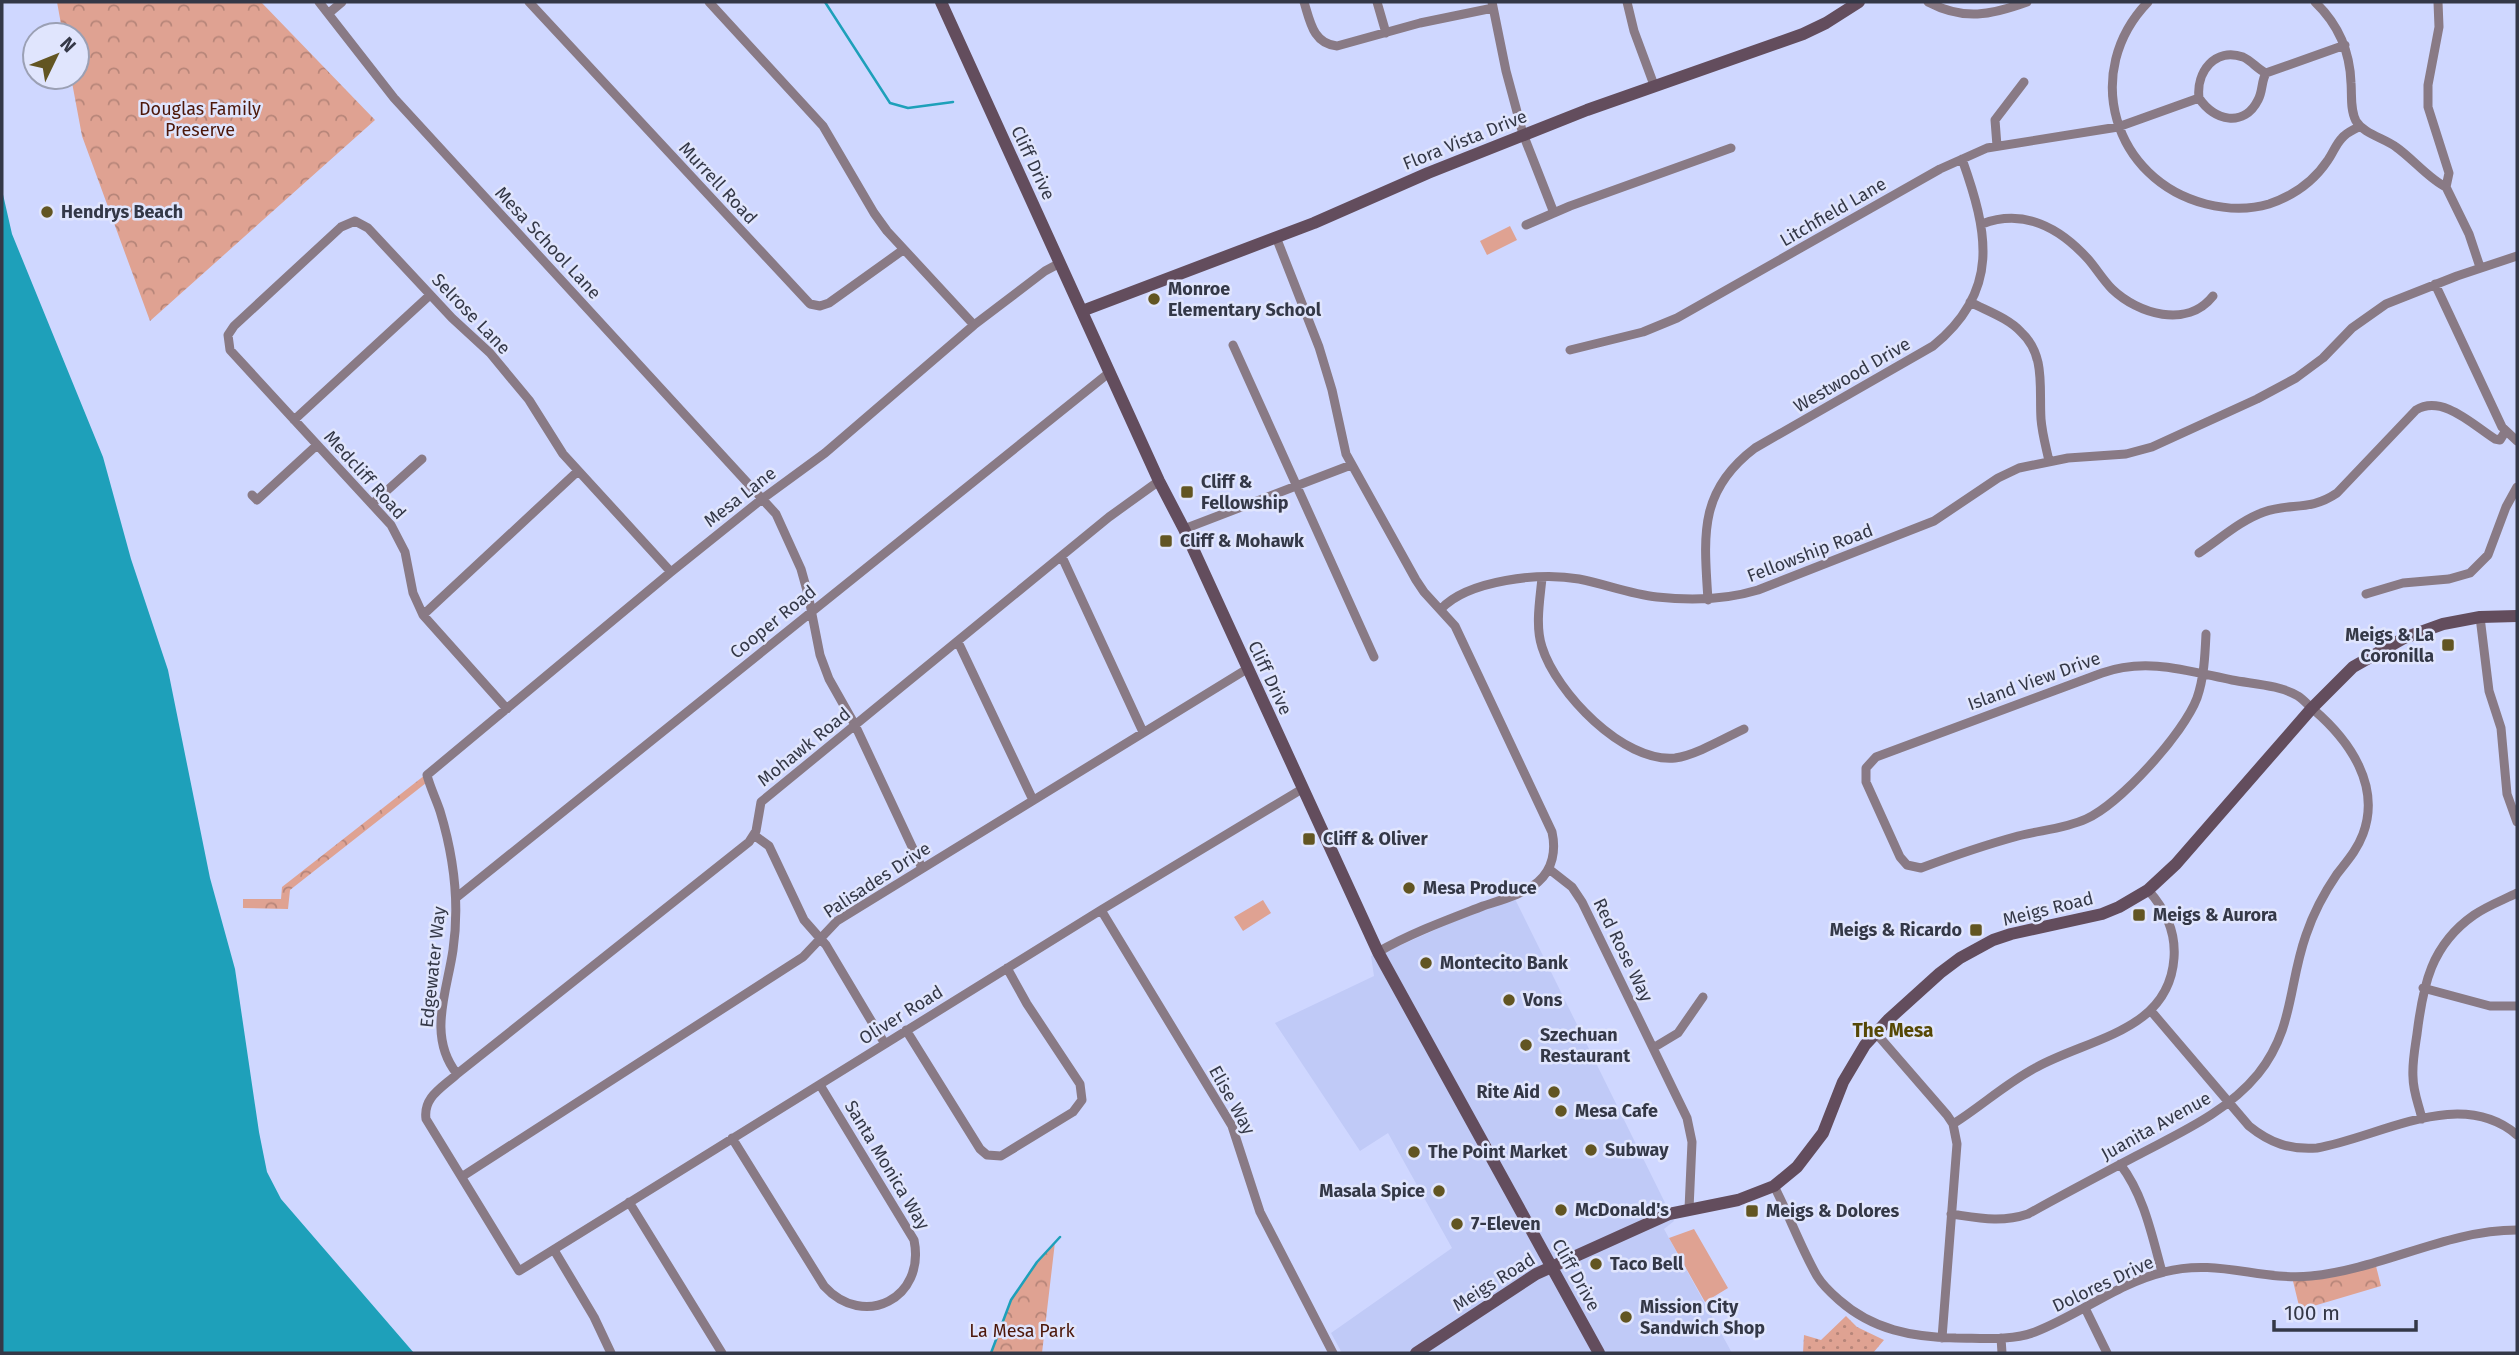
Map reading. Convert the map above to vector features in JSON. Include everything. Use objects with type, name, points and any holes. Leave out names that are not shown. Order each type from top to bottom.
[{"type":"main road","name":"Cliff Drive","points":[[941,2],[1159,481],[1378,952],[1599,1353]]},
{"type":"main road","name":"Flora Vista Drive","points":[[1083,311],[1276,237],[1523,134],[1803,34],[1859,2]]},
{"type":"main road","name":"Meigs Road","points":[[1416,1353],[1536,1274],[1645,1223],[1689,1209],[1738,1200],[1774,1186],[1797,1167],[1822,1133],[1854,1060],[1875,1032],[1940,972],[1976,948],[2011,934],[2102,914],[2148,890],[2176,864],[2312,708],[2353,667],[2419,631],[2480,617],[2517,616]]},
{"type":"street","name":"Mesa School Lane","points":[[319,2],[394,98],[776,514],[801,569],[821,661],[855,725],[922,868]]},
{"type":"street","points":[[329,13],[342,2]]},
{"type":"street","name":"Murrell Road","points":[[529,2],[810,304],[820,306],[830,303],[903,250]]},
{"type":"street","points":[[709,2],[823,126],[874,214],[903,250],[974,326]]},
{"type":"street","points":[[1304,2],[1316,35],[1327,44],[1341,45],[1492,5],[1523,134],[1553,213]]},
{"type":"street","points":[[1377,2],[1386,33]]},
{"type":"street","points":[[1627,2],[1634,31],[1654,85]]},
{"type":"street","points":[[1928,2],[1947,10],[1974,15],[2000,12],[2027,2]]},
{"type":"street","points":[[2148,2],[2129,26],[2118,49],[2114,67],[2113,103],[2118,127],[2130,150],[2164,185],[2214,206],[2246,208],[2271,203],[2297,191],[2319,173],[2344,136],[2360,126]]},
{"type":"street","points":[[2315,2],[2329,16],[2345,45],[2349,59],[2354,117],[2364,130],[2393,144],[2436,182],[2446,187],[2469,234],[2480,267]]},
{"type":"street","points":[[2438,2],[2439,27],[2428,96],[2432,125],[2449,173],[2446,187]]},
{"type":"street","points":[[2266,73],[2345,45]]},
{"type":"street","points":[[2231,55],[2245,58],[2266,73],[2257,104],[2241,117],[2231,119],[2217,116],[2199,98],[2202,73],[2208,64],[2221,57],[2231,55]]},
{"type":"street","points":[[1997,146],[1995,120],[2024,82]]},
{"type":"street","name":"Litchfield Lane","points":[[1570,350],[1643,332],[1677,318],[1940,169],[1977,151],[2118,127],[2199,98]]},
{"type":"street","points":[[1526,225],[1731,148]]},
{"type":"street","name":"Westwood Drive","points":[[1708,600],[1704,543],[1706,526],[1714,495],[1729,471],[1755,449],[1933,346],[1955,325],[1970,302],[1982,265],[1982,224],[1962,159]]},
{"type":"street","points":[[1982,224],[1995,219],[2020,218],[2043,225],[2077,248],[2121,297],[2152,312],[2178,315],[2194,312],[2213,296]]},
{"type":"street","name":"Selrose Lane","points":[[228,340],[234,326],[341,227],[350,222],[360,222],[473,339],[490,352],[529,400],[563,454],[671,572]]},
{"type":"street","points":[[1276,237],[1319,347],[1351,465],[1416,580],[1455,626],[1552,832],[1554,850],[1549,869],[1531,887],[1429,927],[1378,952]]},
{"type":"street","name":"Fellowship Road","points":[[1441,610],[1450,601],[1477,587],[1560,576],[1655,597],[1708,600],[1758,590],[1934,522],[2004,475],[2019,468],[2049,461],[2110,457],[2141,450],[2257,399],[2310,368],[2351,328],[2376,311],[2435,284],[2517,256]]},
{"type":"street","name":"Mesa Lane","points":[[444,761],[671,572],[762,499],[825,453],[974,326],[1045,271],[1060,263]]},
{"type":"street","points":[[2435,284],[2505,432],[2517,441]]},
{"type":"street","points":[[295,421],[430,295]]},
{"type":"street","points":[[1970,302],[2012,324],[2036,353],[2041,379],[2041,418],[2049,461]]},
{"type":"street","name":"Medcliff Road","points":[[228,340],[233,353],[391,525],[400,538],[409,566],[413,593],[423,615],[507,709]]},
{"type":"street","points":[[1233,345],[1374,657]]},
{"type":"street","name":"Cooper Road","points":[[457,897],[1110,372]]},
{"type":"street","points":[[2199,553],[2263,512],[2308,506],[2337,494],[2416,410],[2426,405],[2447,408],[2495,439],[2500,440],[2505,432]]},
{"type":"street","points":[[252,495],[257,500],[317,445]]},
{"type":"street","points":[[372,504],[422,459]]},
{"type":"street","points":[[1184,530],[1351,465]]},
{"type":"street","points":[[423,615],[578,471]]},
{"type":"street","name":"Mohawk Road","points":[[754,835],[761,802],[1109,517],[1159,481]]},
{"type":"street","points":[[2366,594],[2403,583],[2470,573],[2488,555],[2517,487]]},
{"type":"street","points":[[1062,557],[1143,732]]},
{"type":"street","points":[[1542,578],[1539,631],[1542,648],[1549,665],[1570,696],[1604,729],[1635,749],[1665,758],[1683,756],[1744,729]]},
{"type":"street","points":[[2480,617],[2489,691],[2501,728],[2507,794],[2517,822]]},
{"type":"street","points":[[2202,674],[2206,634]]},
{"type":"street","points":[[958,642],[1033,800]]},
{"type":"street","name":"Island View Drive","points":[[2202,674],[2197,698],[2180,728],[2116,799],[2101,810],[2073,825],[1998,841],[1921,868],[1907,865],[1900,857],[1865,778],[1868,763],[1876,757],[2115,668],[2145,665],[2202,674],[2273,688],[2298,696],[2312,708]]},
{"type":"street","name":"Palisades Drive","points":[[463,1176],[792,965],[807,954],[837,921],[1247,669]]},
{"type":"street","name":"Juanita Avenue","points":[[1951,1214],[1991,1220],[2017,1218],[2028,1214],[2208,1118],[2256,1077],[2269,1059],[2279,1040],[2292,999],[2306,936],[2327,890],[2360,842],[2367,818],[2368,793],[2362,769],[2339,734],[2312,708]]},
{"type":"street","name":"Edgewater Way","points":[[444,761],[428,775],[447,838],[457,897],[453,949],[440,1024],[447,1060],[457,1074]]},
{"type":"street","name":"Oliver Road","points":[[463,1176],[519,1271],[906,1030],[1302,789]]},
{"type":"street","points":[[463,1176],[426,1119],[425,1109],[429,1100],[457,1074],[750,842],[754,835],[769,846],[804,920],[826,945],[885,1044]]},
{"type":"street","name":"Red Rose Way","points":[[1549,869],[1572,887],[1582,902],[1687,1118],[1691,1132],[1692,1156],[1689,1209]]},
{"type":"street","points":[[1953,1124],[2017,1077],[2061,1054],[2119,1032],[2151,1011],[2165,995],[2175,951],[2166,917],[2159,902],[2148,890]]},
{"type":"street","points":[[2422,1119],[2413,1077],[2423,988],[2436,957],[2452,934],[2474,915],[2517,893]]},
{"type":"street","name":"Elise Way","points":[[1101,910],[1231,1126],[1260,1212],[1333,1353]]},
{"type":"street","points":[[906,1030],[980,1149],[987,1155],[1001,1156],[1073,1112],[1082,1100],[1080,1084],[1027,1004],[1007,968]]},
{"type":"street","points":[[2423,988],[2490,1006],[2517,1006]]},
{"type":"street","points":[[1653,1048],[1678,1033],[1703,997]]},
{"type":"street","points":[[2151,1011],[2249,1126],[2268,1140],[2303,1149],[2327,1147],[2422,1119],[2472,1114],[2494,1120],[2517,1135]]},
{"type":"street","points":[[1875,1032],[1953,1124],[1957,1144],[1942,1338]]},
{"type":"street","name":"Santa Monica Way","points":[[732,1138],[824,1286],[850,1305],[866,1307],[887,1303],[904,1290],[914,1272],[914,1240],[820,1085]]},
{"type":"street","points":[[2120,1164],[2127,1172],[2145,1212],[2162,1272]]},
{"type":"street","name":"Dolores Drive","points":[[1774,1186],[1818,1278],[1839,1300],[1864,1319],[1892,1331],[1942,1338],[2001,1338],[2032,1333],[2137,1281],[2162,1272],[2215,1266],[2271,1276],[2310,1276],[2346,1270],[2475,1233],[2517,1230]]},
{"type":"street","points":[[629,1202],[722,1353]]},
{"type":"street","points":[[554,1250],[594,1317],[611,1353]]},
{"type":"street","points":[[2085,1308],[2108,1353]]},
{"type":"street","points":[[2001,1338],[2002,1353]]},
{"type":"shaded area","points":[[2,190],[12,234],[103,457],[131,559],[168,670],[210,878],[235,969],[267,1172],[281,1199],[414,1353],[2,1353]]},
{"type":"shaded area","points":[[1513,895],[1674,1221],[1664,1229],[1732,1353],[1342,1353],[1331,1333],[1452,1248],[1388,1133],[1360,1151],[1275,1023],[1374,976],[1371,956]]},
{"type":"green space","name":"Douglas Family Preserve","points":[[57,2],[261,2],[375,120],[150,321],[82,136],[74,91],[91,91],[91,21],[60,21]]},
{"type":"green space","points":[[1510,226],[1517,240],[1487,255],[1480,241]]},
{"type":"green space","points":[[425,775],[426,783],[290,890],[288,909],[243,908],[243,899],[281,899],[282,887]]},
{"type":"green space","points":[[1263,900],[1271,913],[1243,931],[1234,917]]},
{"type":"green space","points":[[1694,1229],[1728,1288],[1705,1302],[1669,1238]]},
{"type":"green space","name":"La Mesa Park","points":[[1055,1242],[1042,1353],[991,1353],[1011,1300],[1037,1262]]},
{"type":"green space","points":[[2375,1262],[2381,1286],[2300,1310],[2292,1277]]},
{"type":"green space","points":[[1846,1316],[1857,1327],[1884,1340],[1873,1353],[1803,1353],[1804,1335],[1821,1340]]},
{"type":"waterway","points":[[825,2],[890,103],[908,108],[953,102]]},
{"type":"waterway","points":[[991,1353],[1011,1300],[1037,1262],[1060,1237]]},
{"type":"place","name":"Hendrys Beach","points":[[47,212]]},
{"type":"place","name":"Monroe Elementary School","points":[[1154,299]]},
{"type":"place","name":"Cliff & Fellowship","points":[[1187,492]]},
{"type":"place","name":"Cliff & Mohawk","points":[[1166,541]]},
{"type":"place","name":"Meigs & La Coronilla","points":[[2448,645]]},
{"type":"place","name":"Cliff & Oliver","points":[[1309,839]]},
{"type":"place","name":"Mesa Produce","points":[[1409,888]]},
{"type":"place","name":"Meigs & Aurora","points":[[2139,915]]},
{"type":"place","name":"Meigs & Ricardo","points":[[1976,930]]},
{"type":"place","name":"Montecito Bank","points":[[1426,963]]},
{"type":"place","name":"Vons","points":[[1509,1000]]},
{"type":"place","name":"Szechuan Restaurant","points":[[1526,1045]]},
{"type":"place","name":"Rite Aid","points":[[1554,1092]]},
{"type":"place","name":"Mesa Cafe","points":[[1561,1111]]},
{"type":"place","name":"Subway","points":[[1591,1150]]},
{"type":"place","name":"The Point Market","points":[[1414,1152]]},
{"type":"place","name":"Masala Spice","points":[[1439,1191]]},
{"type":"place","name":"McDonald's","points":[[1561,1210]]},
{"type":"place","name":"Meigs & Dolores","points":[[1752,1211]]},
{"type":"place","name":"7-Eleven","points":[[1457,1224]]},
{"type":"place","name":"Taco Bell","points":[[1596,1264]]},
{"type":"place","name":"Mission City Sandwich Shop","points":[[1626,1317]]},
{"type":"district","name":"The Mesa","points":[[1893,1030]]}]
